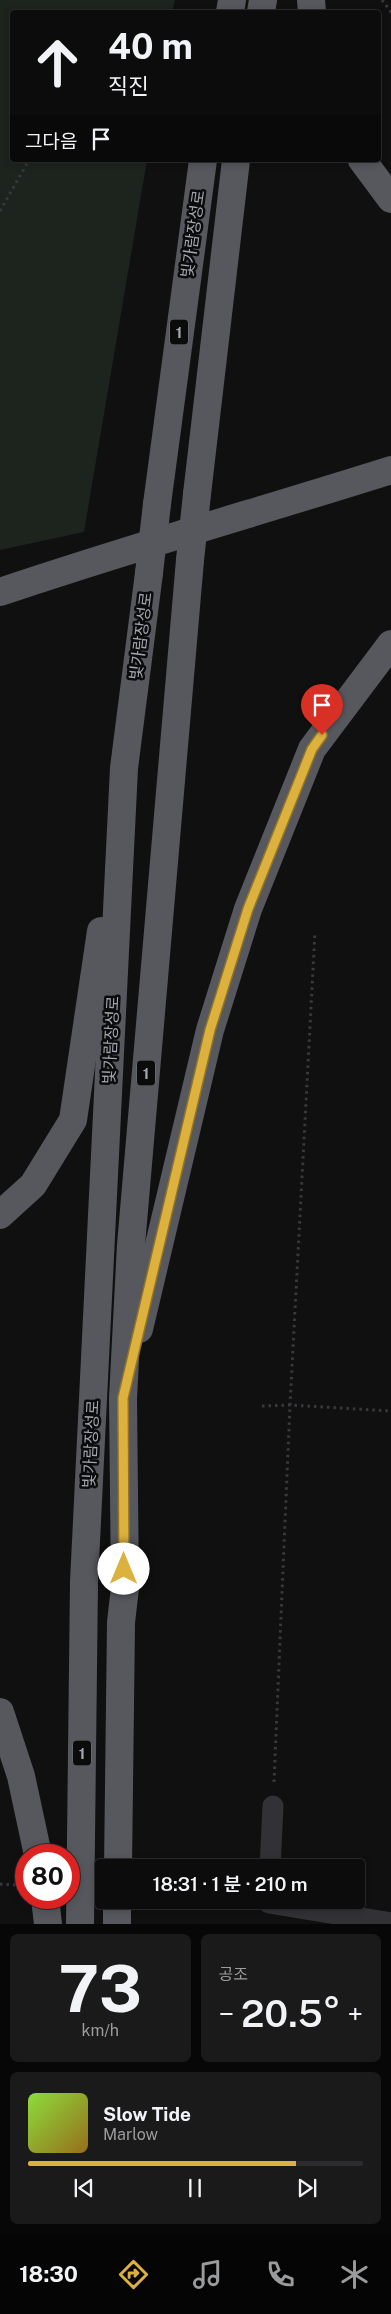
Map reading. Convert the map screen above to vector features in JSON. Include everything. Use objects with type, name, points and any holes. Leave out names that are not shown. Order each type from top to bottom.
[{"type":"highway","name":"빛가람장성로","points":[[80,1924],[84,1582],[124,768],[203,162]]},
{"type":"highway","name":"빛가람장성로","points":[[118,1859],[121,1622],[125,1588],[123,1398],[132,1235],[190,560],[236,162]]},
{"type":"highway","points":[[363,162],[391,199]]},
{"type":"highway","points":[[0,592],[132,548],[244,516],[391,470]]},
{"type":"highway","points":[[123,1398],[210,1030],[248,909],[312,749],[391,644]]},
{"type":"highway","points":[[0,1215],[32,1186],[73,1120],[124,768]]},
{"type":"highway","points":[[0,1712],[21,1776],[36,1844]]},
{"type":"highway","points":[[46,1909],[48,1924]]},
{"type":"highway","points":[[117,1909],[117,1924]]},
{"type":"street","points":[[270,1859],[273,1806]]},
{"type":"street","points":[[305,1909],[391,1923]]},
{"type":"path","points":[[382,0],[391,12]]},
{"type":"path","points":[[0,211],[28,162]]},
{"type":"path","points":[[273,1806],[290,1405],[315,932]]},
{"type":"path","points":[[262,1406],[290,1405],[391,1411]]},
{"type":"path","points":[[0,1884],[15,1885]]},
{"type":"shaded area","points":[[0,0],[175,0],[172,10],[10,10],[10,162],[147,162],[84,532],[0,550]]},
{"type":"route","points":[[124,1569],[123,1398],[210,1030],[248,909],[312,749],[322,735]]}]
